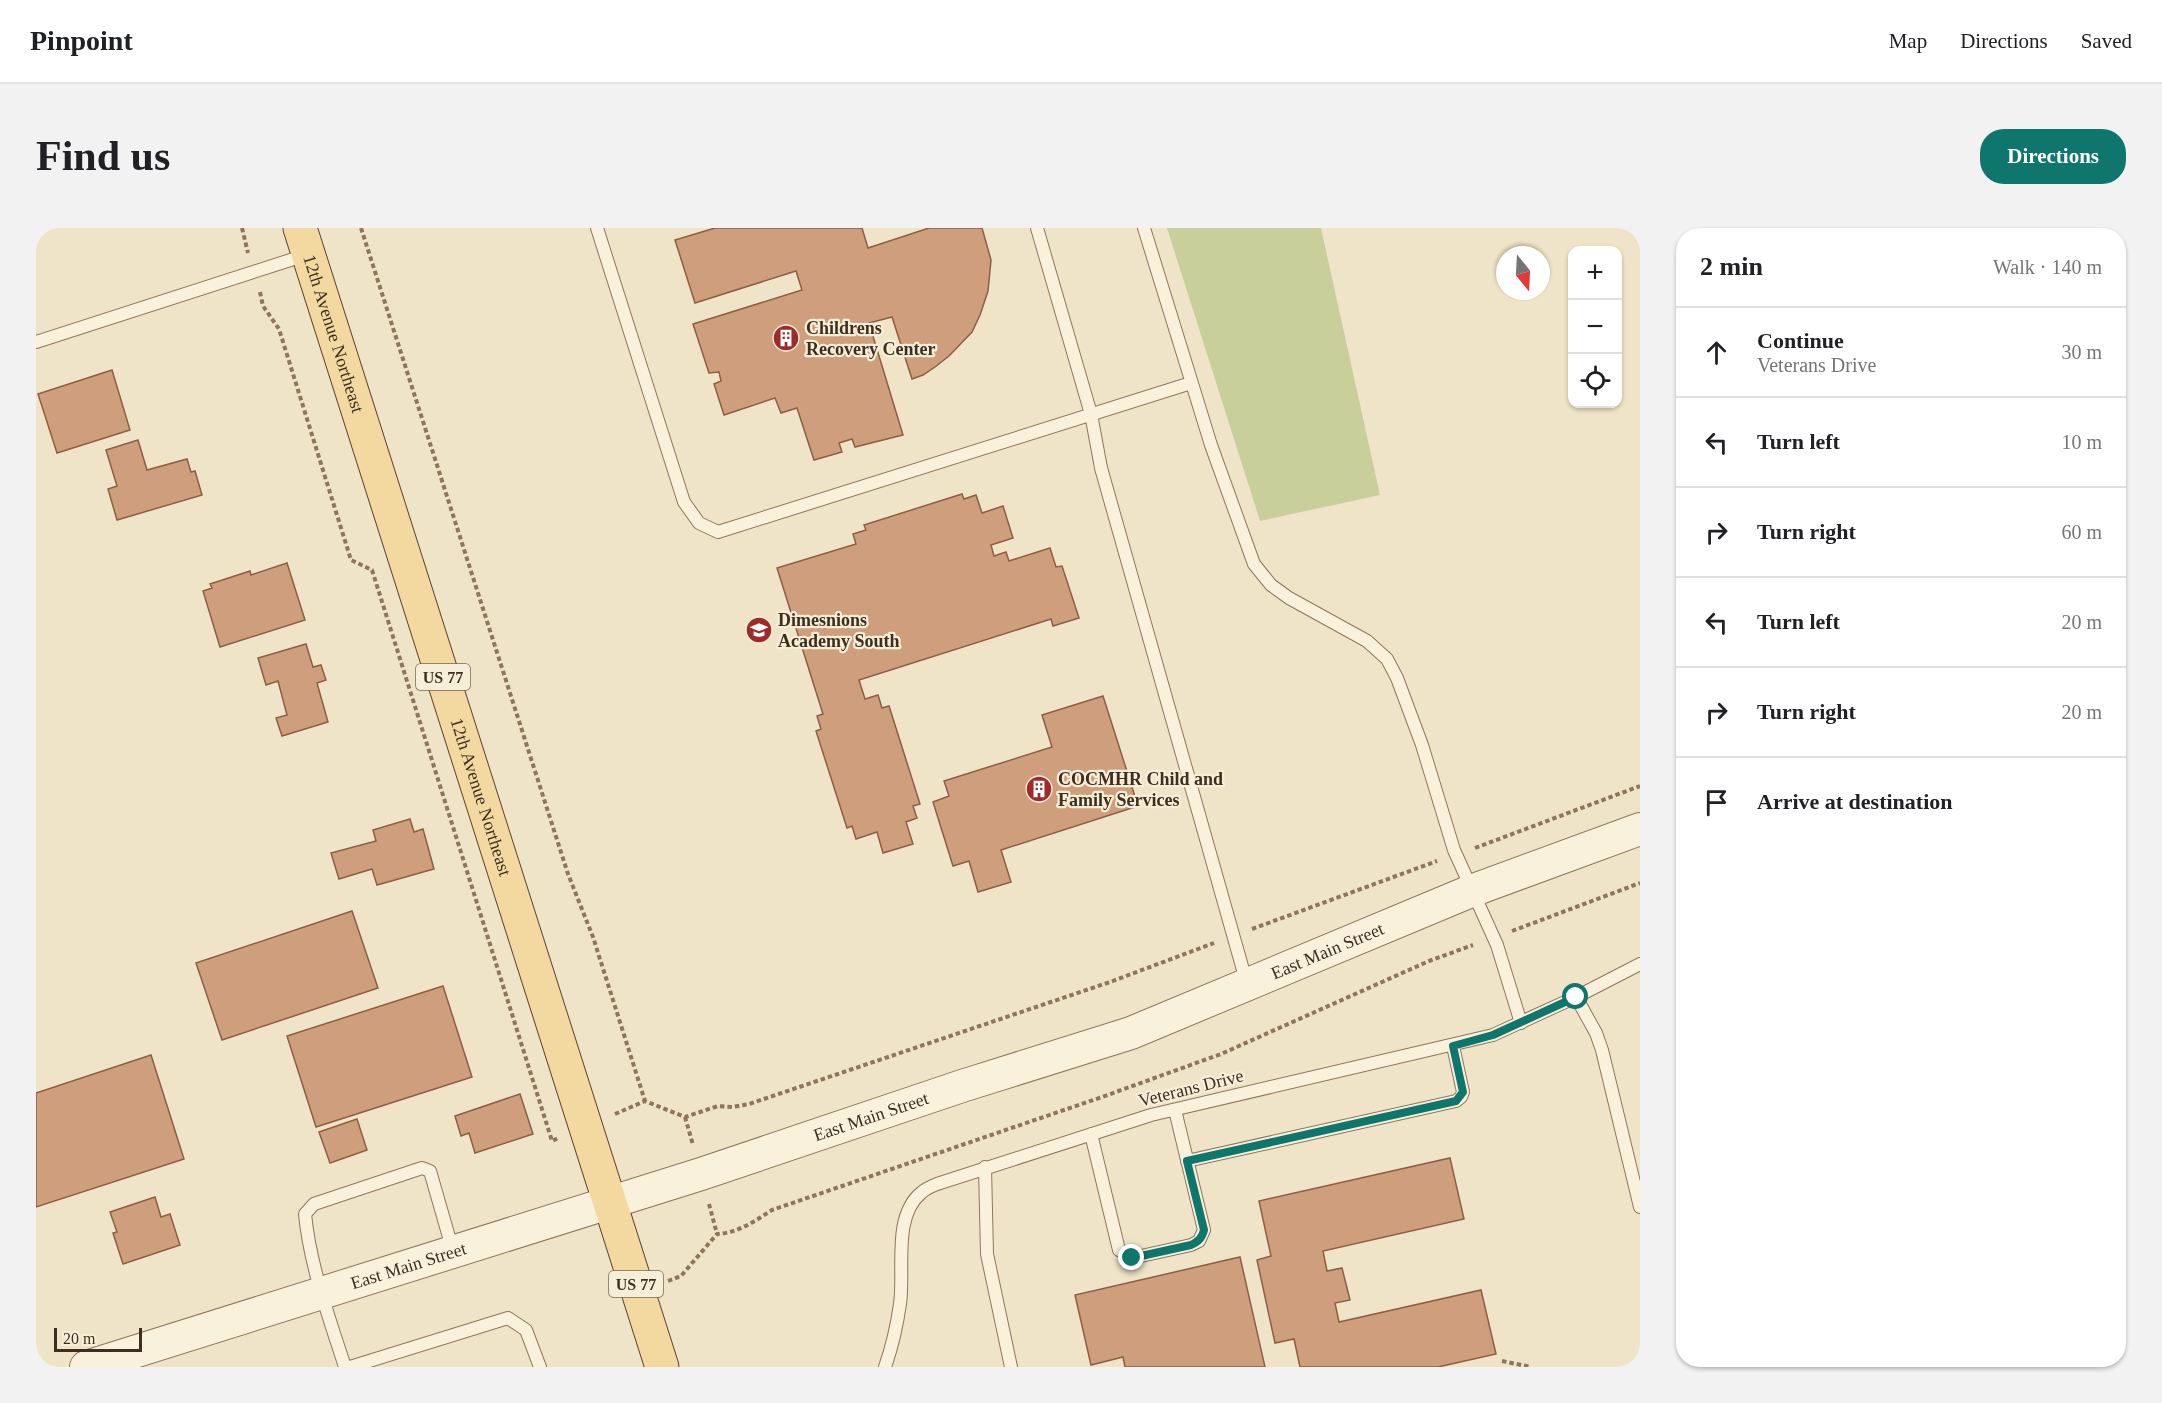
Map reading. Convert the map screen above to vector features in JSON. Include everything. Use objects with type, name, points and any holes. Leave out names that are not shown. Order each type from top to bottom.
[{"type":"main road","name":"12th Avenue Northeast","points":[[304,241],[662,1367]]},
{"type":"street","name":"East Main Street","points":[[86,1367],[151,1352],[321,1293],[712,1171],[962,1086],[1131,1033],[1471,891],[1640,829]]},
{"type":"lane","points":[[597,228],[684,502],[699,522],[718,532],[1191,382]]},
{"type":"lane","points":[[1037,228],[1091,414],[1101,468],[1248,986]]},
{"type":"lane","points":[[1144,228],[1191,382],[1241,533],[1254,564],[1271,585],[1289,598],[1367,641],[1387,659],[1397,678],[1418,735],[1456,855],[1494,938],[1521,1023]]},
{"type":"lane","points":[[36,342],[254,272],[304,241]]},
{"type":"lane","name":"Veterans Drive","points":[[885,1367],[900,1303],[902,1235],[909,1209],[920,1193],[937,1184],[985,1167],[1175,1110],[1493,1035],[1576,997],[1640,964]]},
{"type":"lane","points":[[1576,997],[1596,1033],[1602,1050],[1640,1207]]},
{"type":"lane","points":[[1187,1161],[1456,1101],[1463,1092],[1453,1046]]},
{"type":"lane","points":[[1091,1134],[1119,1250],[1132,1258],[1191,1245],[1199,1241],[1204,1230],[1175,1110]]},
{"type":"lane","points":[[985,1167],[987,1254],[1011,1367]]},
{"type":"lane","points":[[345,1367],[321,1293],[307,1238],[305,1214],[314,1204],[422,1168],[430,1171],[453,1251]]},
{"type":"lane","points":[[350,1367],[508,1318],[526,1330],[540,1367]]},
{"type":"path","points":[[242,228],[264,306],[279,329],[351,560],[372,570],[552,1141],[586,1126]]},
{"type":"path","points":[[361,228],[567,874],[593,937],[645,1101],[685,1117],[718,1106],[732,1107],[749,1104],[1110,982],[1640,786]]},
{"type":"path","points":[[639,1293],[681,1276],[717,1234],[725,1234],[746,1226],[772,1210],[1221,1054],[1429,961],[1640,883]]},
{"type":"path","points":[[1502,1361],[1531,1367]]},
{"type":"green space","points":[[1167,228],[1321,228],[1380,495],[1260,521]]},
{"type":"building","name":"Childrens Recovery Center","points":[[715,228],[862,228],[868,248],[929,228],[982,228],[991,260],[988,291],[972,332],[935,367],[912,379],[892,317],[869,323],[903,435],[855,447],[852,439],[839,443],[842,452],[814,460],[797,408],[781,413],[775,398],[724,415],[714,384],[721,381],[719,372],[709,373],[693,324],[802,290],[796,271],[695,303],[675,240]]},
{"type":"building","points":[[112,370],[130,430],[57,453],[38,394]]},
{"type":"building","points":[[138,440],[147,470],[187,459],[191,472],[195,471],[202,495],[117,520],[108,489],[117,486],[106,450]]},
{"type":"building","points":[[962,494],[964,499],[976,495],[982,513],[1003,506],[1013,538],[991,545],[994,556],[1006,552],[1009,561],[1050,548],[1056,567],[1062,566],[1079,618],[1053,626],[1051,619],[859,680],[865,699],[878,695],[882,708],[889,706],[920,804],[913,806],[917,818],[906,822],[913,844],[883,853],[877,832],[856,839],[852,826],[847,828],[816,731],[821,729],[817,716],[823,714],[777,568],[856,544],[853,534],[866,530],[864,525]]},
{"type":"building","points":[[287,563],[305,620],[220,647],[203,591],[212,588],[210,584],[250,571],[251,575]]},
{"type":"building","points":[[306,644],[313,667],[321,665],[326,680],[317,683],[328,722],[282,736],[276,718],[287,715],[278,681],[266,685],[258,658]]},
{"type":"building","name":"COCMHR Child and Family Services","points":[[1103,696],[1138,806],[1001,850],[1011,882],[978,892],[969,861],[953,866],[933,802],[949,796],[944,781],[1052,747],[1042,715]]},
{"type":"building","points":[[410,819],[414,832],[423,829],[434,869],[377,885],[372,869],[339,879],[331,853],[376,841],[373,830]]},
{"type":"building","points":[[352,911],[378,988],[222,1040],[196,963]]},
{"type":"building","points":[[443,986],[472,1077],[316,1127],[287,1036]]},
{"type":"building","points":[[151,1055],[184,1159],[36,1207],[36,1093]]},
{"type":"building","points":[[520,1094],[533,1134],[475,1153],[469,1133],[461,1136],[455,1116]]},
{"type":"building","points":[[357,1119],[367,1150],[330,1163],[319,1132]]},
{"type":"building","points":[[1450,1158],[1464,1219],[1323,1251],[1327,1271],[1342,1268],[1350,1300],[1335,1303],[1339,1322],[1481,1290],[1496,1354],[1438,1367],[1300,1367],[1294,1339],[1275,1343],[1257,1260],[1271,1256],[1259,1201]]},
{"type":"building","points":[[155,1197],[161,1217],[170,1214],[180,1245],[123,1264],[113,1233],[117,1232],[110,1212]]},
{"type":"building","points":[[1240,1257],[1265,1367],[1125,1367],[1123,1357],[1091,1365],[1075,1295]]},
{"type":"place","name":"Childrens Recovery Center","points":[[786,338]]},
{"type":"place","name":"Dimesnions Academy South","points":[[759,630]]},
{"type":"place","name":"COCMHR Child and Family Services","points":[[1039,789]]},
{"type":"route","points":[[1132,1258],[1191,1245],[1199,1241],[1204,1230],[1187,1161],[1456,1101],[1461,1097],[1463,1086],[1453,1046],[1493,1035],[1576,997]]}]
